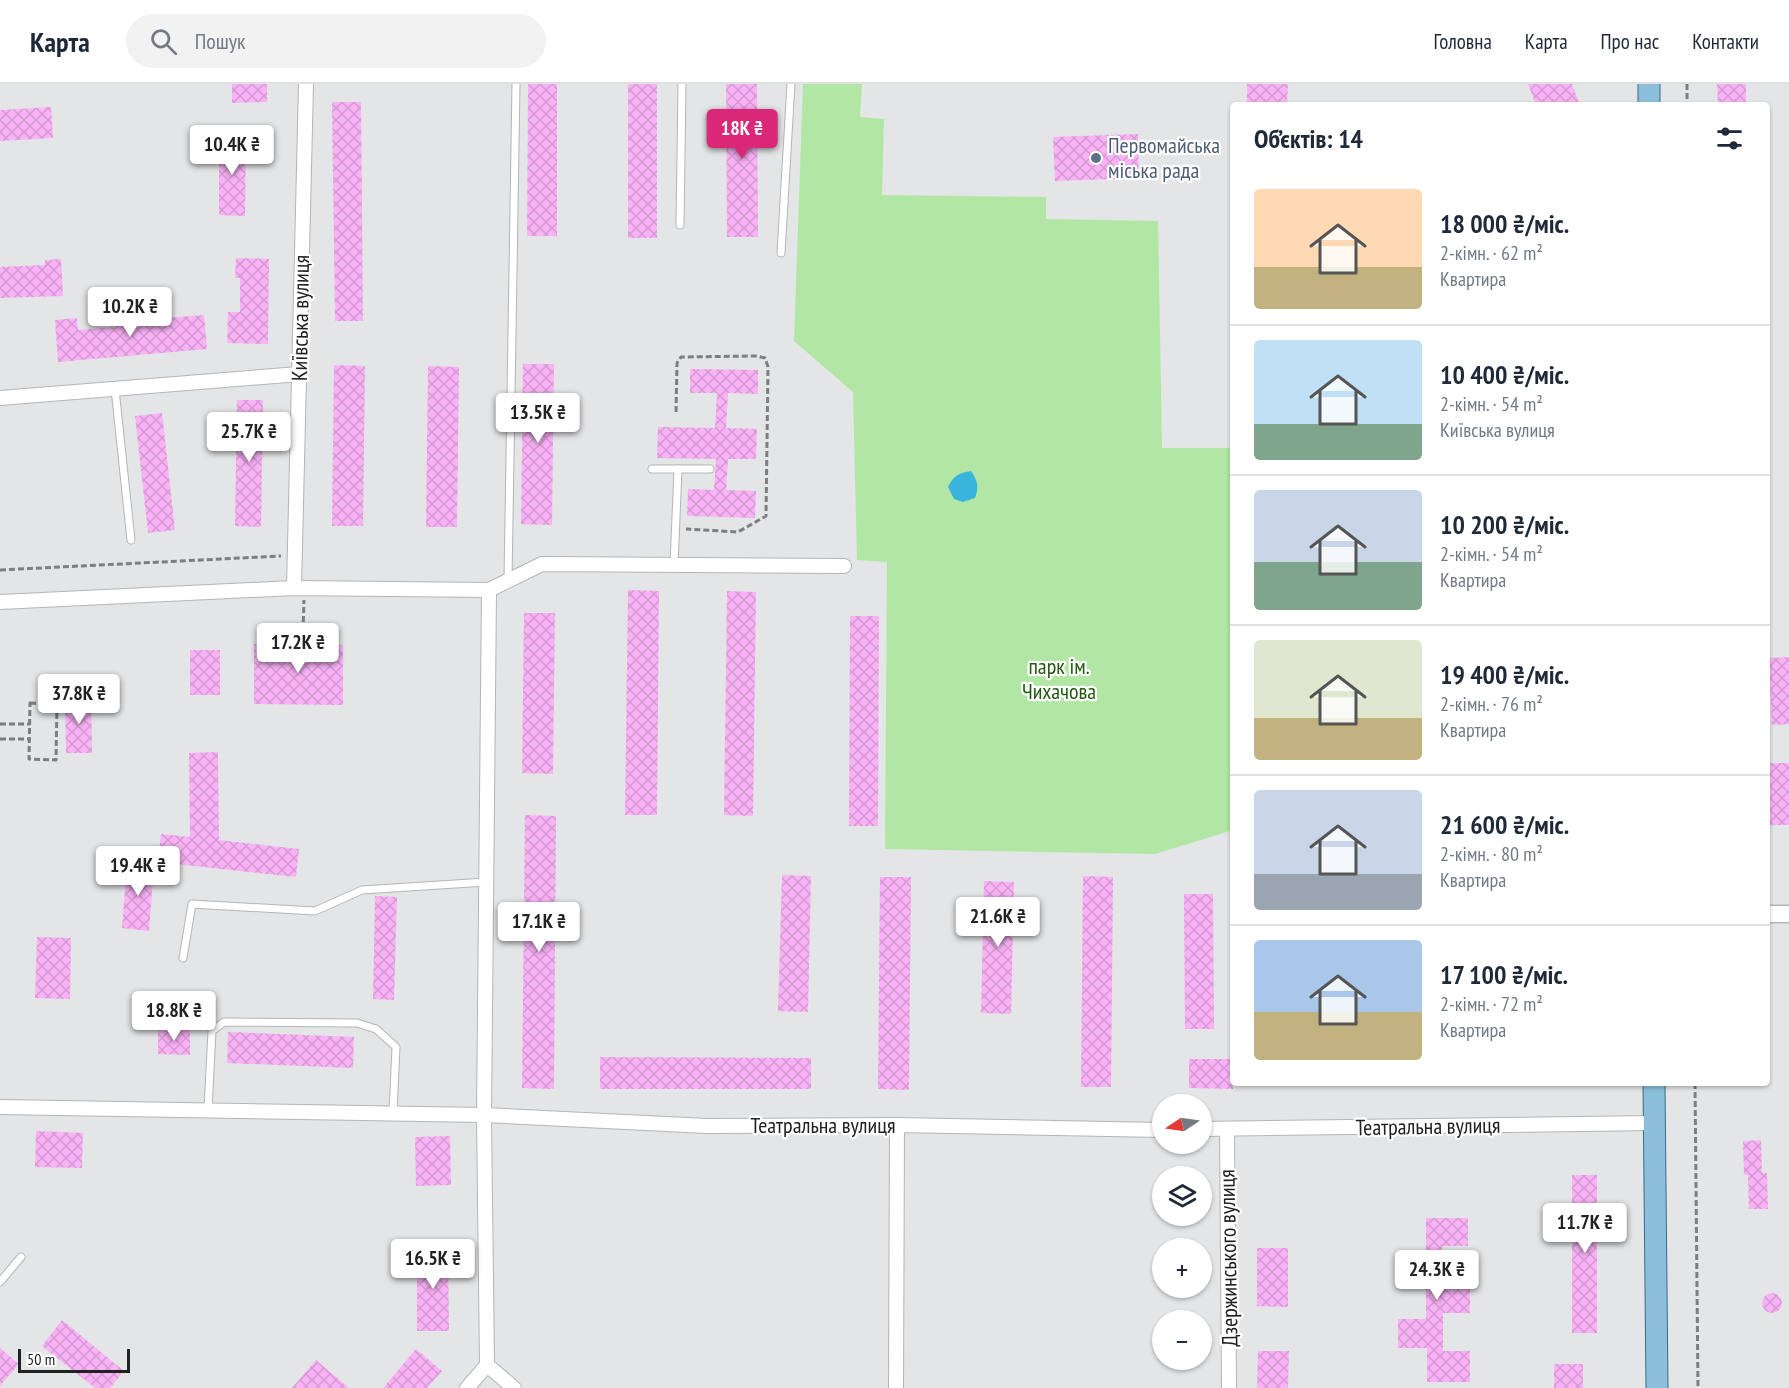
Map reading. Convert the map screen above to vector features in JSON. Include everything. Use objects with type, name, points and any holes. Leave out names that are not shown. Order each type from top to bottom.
[{"type":"main road","points":[[1649,84],[1649,102]]},
{"type":"main road","points":[[1654,1086],[1658,1388]]},
{"type":"street","name":"Київська вулиця","points":[[299,589],[295,555],[306,84]]},
{"type":"street","points":[[0,398],[299,374]]},
{"type":"street","points":[[0,602],[299,589],[489,590],[542,564],[844,566]]},
{"type":"street","points":[[467,1388],[487,1365],[484,1115],[489,590]]},
{"type":"street","points":[[1770,914],[1789,914]]},
{"type":"street","name":"Театральна вулиця","points":[[0,1107],[484,1115],[707,1126],[897,1125],[1152,1130]]},
{"type":"street","name":"Театральна вулиця","points":[[1212,1129],[1655,1123]]},
{"type":"street","points":[[896,1388],[897,1125]]},
{"type":"street","name":"Дзержинського вулиця","points":[[1227,1129],[1229,1388]]},
{"type":"street","points":[[487,1365],[514,1388]]},
{"type":"lane","points":[[508,580],[516,84]]},
{"type":"lane","points":[[680,225],[682,84]]},
{"type":"lane","points":[[781,253],[791,84]]},
{"type":"lane","points":[[115,388],[131,540]]},
{"type":"lane","points":[[652,469],[711,469]]},
{"type":"lane","points":[[674,565],[678,469]]},
{"type":"lane","points":[[183,958],[192,904],[315,911],[362,890],[486,882]]},
{"type":"lane","points":[[208,1110],[212,1031],[224,1022],[357,1023],[376,1029],[396,1047],[393,1113]]},
{"type":"lane","points":[[0,1282],[21,1257]]},
{"type":"path","points":[[1687,84],[1687,102]]},
{"type":"path","points":[[675,529],[738,532],[766,516],[768,367],[765,358],[757,356],[681,357],[677,363],[676,412]]},
{"type":"path","points":[[0,570],[295,555]]},
{"type":"path","points":[[299,589],[303,632]]},
{"type":"path","points":[[30,703],[57,704],[56,760],[29,759],[30,724],[30,703]]},
{"type":"path","points":[[0,724],[30,724]]},
{"type":"path","points":[[0,739],[29,740]]},
{"type":"path","points":[[1695,1086],[1698,1388]]},
{"type":"green space","name":"парк ім. Чихачова","points":[[803,84],[862,84],[860,117],[884,119],[882,195],[1046,197],[1046,219],[1158,221],[1162,448],[1230,448],[1230,831],[1155,854],[885,849],[887,562],[857,560],[853,392],[794,341]]},
{"type":"water","points":[[971,471],[977,484],[975,498],[963,502],[954,499],[948,487],[950,483],[957,475]]},
{"type":"building","points":[[232,84],[267,84],[267,102],[232,103]]},
{"type":"building","points":[[528,84],[557,84],[557,236],[527,236]]},
{"type":"building","points":[[628,84],[657,84],[657,238],[628,238]]},
{"type":"building","points":[[726,84],[757,84],[758,237],[727,237]]},
{"type":"building","points":[[1247,84],[1288,84],[1287,102],[1247,102]]},
{"type":"building","points":[[1528,84],[1572,84],[1579,102],[1535,102]]},
{"type":"building","points":[[1717,84],[1746,84],[1746,102],[1718,102]]},
{"type":"building","points":[[332,102],[361,102],[363,321],[335,321]]},
{"type":"building","points":[[51,107],[53,138],[0,141],[0,110]]},
{"type":"building","name":"Первомайська міська рада","points":[[1138,134],[1139,178],[1055,181],[1053,137]]},
{"type":"building","points":[[219,137],[246,137],[245,216],[219,215]]},
{"type":"building","points":[[236,258],[269,259],[268,344],[227,343],[228,312],[240,312],[240,278],[235,278]]},
{"type":"building","points":[[61,259],[63,296],[0,298],[0,267],[45,265],[45,260]]},
{"type":"building","points":[[204,315],[207,349],[58,362],[55,320],[77,318],[78,330],[116,327],[117,322]]},
{"type":"building","points":[[523,364],[554,364],[552,525],[521,524]]},
{"type":"building","points":[[334,365],[365,366],[363,526],[332,526]]},
{"type":"building","points":[[428,366],[459,367],[457,527],[426,527]]},
{"type":"building","points":[[690,369],[758,370],[758,394],[728,393],[726,428],[757,429],[756,459],[728,459],[726,490],[756,491],[755,518],[687,516],[688,489],[714,490],[716,459],[657,458],[658,427],[715,428],[717,393],[690,393]]},
{"type":"building","points":[[237,400],[263,400],[261,527],[235,526]]},
{"type":"building","points":[[162,413],[175,530],[148,533],[135,416]]},
{"type":"building","points":[[628,590],[659,591],[657,815],[625,815]]},
{"type":"building","points":[[727,591],[756,592],[753,816],[724,815]]},
{"type":"building","points":[[524,613],[555,613],[553,774],[522,773]]},
{"type":"building","points":[[850,616],[879,616],[878,826],[849,826]]},
{"type":"building","points":[[254,644],[343,645],[343,705],[254,704]]},
{"type":"building","points":[[190,650],[220,650],[220,695],[190,695]]},
{"type":"building","points":[[1789,657],[1789,724],[1772,725],[1770,658]]},
{"type":"building","points":[[91,696],[92,753],[66,753],[65,697]]},
{"type":"building","points":[[218,752],[219,840],[299,849],[296,877],[158,862],[161,834],[190,837],[189,753]]},
{"type":"building","points":[[1770,763],[1789,763],[1789,825],[1770,825]]},
{"type":"building","points":[[525,815],[556,816],[554,1089],[522,1088]]},
{"type":"building","points":[[127,862],[154,865],[149,931],[122,928]]},
{"type":"building","points":[[782,875],[811,876],[808,1012],[778,1011]]},
{"type":"building","points":[[1083,876],[1113,877],[1111,1087],[1081,1087]]},
{"type":"building","points":[[880,877],[911,877],[909,1090],[878,1089]]},
{"type":"building","points":[[984,881],[1014,882],[1011,1014],[981,1013]]},
{"type":"building","points":[[1184,894],[1213,894],[1214,1029],[1185,1029]]},
{"type":"building","points":[[375,896],[397,897],[394,1000],[373,999]]},
{"type":"building","points":[[37,937],[71,938],[70,999],[35,998]]},
{"type":"building","points":[[158,1030],[190,1030],[190,1055],[158,1054]]},
{"type":"building","points":[[228,1032],[354,1037],[353,1068],[227,1063]]},
{"type":"building","points":[[600,1057],[811,1058],[811,1089],[600,1089]]},
{"type":"building","points":[[1189,1059],[1230,1059],[1230,1086],[1233,1086],[1233,1089],[1189,1088]]},
{"type":"building","points":[[36,1131],[83,1133],[82,1168],[35,1167]]},
{"type":"building","points":[[450,1136],[451,1185],[416,1186],[415,1137]]},
{"type":"building","points":[[1761,1140],[1762,1173],[1767,1173],[1768,1209],[1749,1209],[1748,1175],[1744,1175],[1743,1141]]},
{"type":"building","points":[[1572,1175],[1597,1175],[1597,1333],[1572,1333]]},
{"type":"building","points":[[1426,1218],[1468,1218],[1468,1246],[1442,1246],[1442,1283],[1470,1283],[1470,1313],[1443,1313],[1443,1351],[1470,1351],[1470,1382],[1427,1382],[1427,1348],[1398,1348],[1398,1319],[1426,1319],[1426,1279],[1398,1279],[1398,1250],[1426,1250]]},
{"type":"building","points":[[417,1248],[448,1248],[449,1331],[417,1331]]},
{"type":"building","points":[[1257,1248],[1288,1248],[1288,1307],[1257,1306]]},
{"type":"building","points":[[1772,1293],[1779,1296],[1782,1303],[1779,1310],[1772,1313],[1765,1310],[1762,1303],[1765,1296]]},
{"type":"building","points":[[62,1320],[124,1371],[110,1388],[95,1388],[42,1346]]},
{"type":"building","points":[[0,1348],[19,1364],[0,1386]]},
{"type":"building","points":[[416,1349],[442,1371],[427,1388],[383,1388]]},
{"type":"building","points":[[1258,1351],[1289,1351],[1288,1388],[1257,1388]]},
{"type":"building","points":[[316,1360],[349,1388],[292,1388]]},
{"type":"building","points":[[1554,1364],[1583,1364],[1583,1388],[1554,1388]]},
{"type":"place","name":"Первомайська міська рада","points":[[1096,158]]}]
